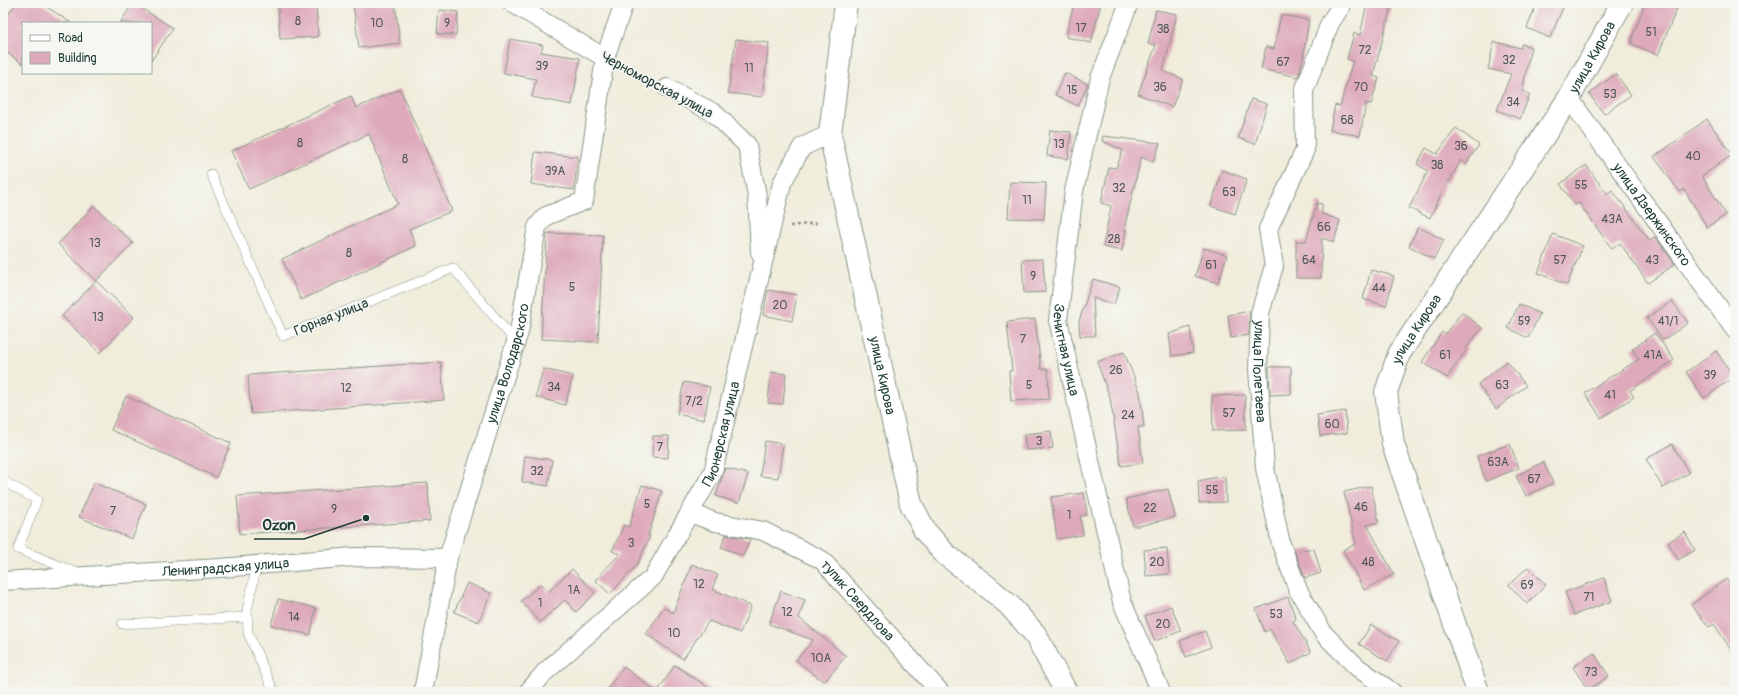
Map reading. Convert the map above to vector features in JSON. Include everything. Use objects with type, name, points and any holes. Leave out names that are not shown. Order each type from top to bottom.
[{"type":"main road","name":"улица Кирова","points":[[846,3],[830,134],[911,504],[925,531],[946,555],[1009,605],[1035,634],[1066,692]]},
{"type":"main road","name":"улица Кирова","points":[[1478,692],[1393,444],[1386,392],[1399,354],[1569,98],[1622,3]]},
{"type":"street","name":"Черноморская улица","points":[[512,3],[605,58]]},
{"type":"street","points":[[605,58],[624,3]]},
{"type":"street","name":"Зенитная улица","points":[[1129,3],[1100,78],[1074,191],[1058,320],[1122,602],[1161,692]]},
{"type":"street","name":"улица Полетаева","points":[[1343,3],[1330,23],[1304,91],[1305,150],[1268,229],[1274,266],[1260,313],[1258,369],[1264,468],[1281,544],[1298,590],[1324,634],[1357,667],[1392,692]]},
{"type":"street","name":"улица Володарского","points":[[423,692],[448,558],[519,332],[537,227],[546,216],[584,201],[605,58]]},
{"type":"street","name":"Черноморская улица","points":[[667,88],[714,113],[747,145],[757,195],[761,273]]},
{"type":"street","name":"улица Дзержинского","points":[[1569,98],[1735,330]]},
{"type":"street","name":"Пионерская улица","points":[[528,692],[545,672],[654,577],[713,472],[782,183],[802,147],[830,134]]},
{"type":"street","name":"тупик Свердлова","points":[[690,513],[715,522],[763,531],[822,560],[940,692]]},
{"type":"street","name":"Ленинградская улица","points":[[3,581],[257,565],[354,557],[448,558]]},
{"type":"lane","name":"Горная улица","points":[[210,174],[283,336],[453,268],[516,342]]},
{"type":"lane","points":[[3,481],[37,500],[18,549],[86,576]]},
{"type":"lane","points":[[257,565],[247,610],[248,633],[274,692]]},
{"type":"lane","points":[[122,624],[248,617]]},
{"type":"path","name":"Черноморская улица","points":[[605,58],[667,88]]},
{"type":"path","points":[[772,228],[817,223]]},
{"type":"building","points":[[16,3],[41,3],[70,22],[22,22],[22,63],[3,50],[3,22]]},
{"type":"building","points":[[133,3],[173,28],[152,60],[152,22],[121,22]]},
{"type":"building","points":[[316,3],[318,37],[280,39],[278,5]]},
{"type":"building","points":[[353,3],[395,3],[400,43],[359,48]]},
{"type":"building","points":[[1074,3],[1101,3],[1091,43],[1066,37]]},
{"type":"building","points":[[1367,3],[1392,3],[1373,76],[1379,78],[1371,104],[1366,103],[1360,136],[1330,130],[1335,105],[1340,106],[1353,61],[1347,59],[1354,33],[1360,35]]},
{"type":"building","points":[[1537,3],[1565,3],[1550,38],[1527,28]]},
{"type":"building","points":[[1645,3],[1679,3],[1658,55],[1632,44],[1632,38]]},
{"type":"building","points":[[439,10],[458,12],[456,35],[437,34]]},
{"type":"building","points":[[1156,10],[1177,14],[1163,71],[1183,79],[1172,107],[1138,94],[1156,45],[1148,44]]},
{"type":"building","points":[[1281,15],[1309,20],[1304,56],[1298,77],[1261,69],[1266,47],[1274,49]]},
{"type":"building","points":[[510,39],[543,45],[541,52],[580,58],[572,105],[532,97],[536,79],[504,73]]},
{"type":"building","points":[[736,39],[769,43],[762,97],[728,93]]},
{"type":"building","points":[[1494,42],[1521,48],[1522,44],[1531,47],[1522,91],[1530,94],[1520,119],[1497,110],[1511,74],[1488,69]]},
{"type":"building","points":[[1065,73],[1088,84],[1078,106],[1055,95]]},
{"type":"building","points":[[1616,74],[1631,95],[1604,114],[1589,94]]},
{"type":"building","points":[[400,89],[452,211],[409,229],[416,246],[301,300],[282,259],[398,204],[369,134],[249,189],[231,151],[351,96],[356,108]]},
{"type":"building","points":[[1251,99],[1267,104],[1255,144],[1238,138]]},
{"type":"building","points":[[1707,119],[1732,155],[1702,176],[1726,215],[1707,227],[1684,189],[1680,192],[1654,157]]},
{"type":"building","points":[[1456,128],[1479,145],[1466,164],[1461,160],[1449,182],[1447,181],[1430,218],[1409,208],[1428,171],[1417,164],[1426,148],[1437,154]]},
{"type":"building","points":[[1050,130],[1071,132],[1068,159],[1047,156]]},
{"type":"building","points":[[1103,136],[1160,143],[1153,162],[1141,157],[1124,230],[1126,230],[1122,251],[1103,247],[1111,206],[1101,203],[1109,167],[1116,168],[1123,150],[1102,141]]},
{"type":"building","points":[[535,152],[578,157],[574,190],[531,184]]},
{"type":"building","points":[[1586,165],[1607,194],[1612,190],[1650,241],[1655,237],[1675,264],[1648,283],[1620,243],[1612,249],[1579,203],[1575,205],[1560,184]]},
{"type":"building","points":[[1222,170],[1247,179],[1235,214],[1211,206]]},
{"type":"building","points":[[1010,182],[1046,183],[1044,219],[1008,218]]},
{"type":"building","points":[[1317,203],[1322,204],[1322,214],[1340,220],[1334,242],[1322,238],[1321,278],[1296,278],[1296,241],[1306,241]]},
{"type":"building","points":[[94,206],[133,243],[96,281],[58,244]]},
{"type":"building","points":[[1418,227],[1444,240],[1434,259],[1409,246]]},
{"type":"building","points":[[547,233],[603,235],[598,342],[541,339]]},
{"type":"building","points":[[1553,234],[1583,246],[1567,285],[1538,273]]},
{"type":"building","points":[[1204,248],[1227,255],[1218,283],[1195,276]]},
{"type":"building","points":[[1043,259],[1045,292],[1024,293],[1022,260]]},
{"type":"building","points":[[1371,270],[1394,276],[1386,306],[1363,299]]},
{"type":"building","points":[[1093,279],[1120,287],[1114,304],[1093,298],[1095,336],[1080,336],[1079,321]]},
{"type":"building","points":[[96,281],[134,317],[100,353],[62,316]]},
{"type":"building","points":[[768,290],[797,295],[792,321],[763,315]]},
{"type":"building","points":[[1672,301],[1688,323],[1663,340],[1647,318]]},
{"type":"building","points":[[1519,304],[1540,314],[1528,338],[1508,328]]},
{"type":"building","points":[[1250,311],[1249,335],[1231,338],[1228,315]]},
{"type":"building","points":[[1462,312],[1482,328],[1466,348],[1467,349],[1447,378],[1422,362],[1442,332],[1445,334]]},
{"type":"building","points":[[1035,319],[1041,369],[1048,369],[1049,399],[1011,401],[1009,371],[1012,371],[1007,322]]},
{"type":"building","points":[[1190,327],[1193,353],[1172,356],[1169,334]]},
{"type":"building","points":[[1655,333],[1674,360],[1630,391],[1634,397],[1601,418],[1585,393],[1639,359],[1632,349]]},
{"type":"building","points":[[1716,351],[1734,377],[1704,398],[1686,372]]},
{"type":"building","points":[[1124,352],[1140,392],[1144,427],[1138,427],[1143,463],[1121,466],[1110,398],[1097,362]]},
{"type":"building","points":[[1507,361],[1526,386],[1496,409],[1478,384]]},
{"type":"building","points":[[441,362],[444,400],[251,414],[248,375]]},
{"type":"building","points":[[1269,367],[1291,367],[1291,394],[1270,395]]},
{"type":"building","points":[[543,369],[573,376],[565,405],[536,397]]},
{"type":"building","points":[[771,372],[786,374],[783,404],[768,403]]},
{"type":"building","points":[[684,382],[710,387],[704,420],[677,414]]},
{"type":"building","points":[[1245,395],[1246,430],[1213,431],[1212,396]]},
{"type":"building","points":[[126,396],[231,443],[216,477],[111,430]]},
{"type":"building","points":[[1345,411],[1347,433],[1320,436],[1317,415]]},
{"type":"building","points":[[1051,431],[1053,448],[1026,450],[1024,434]]},
{"type":"building","points":[[653,436],[669,436],[668,458],[652,457]]},
{"type":"building","points":[[765,441],[783,444],[778,478],[760,476]]},
{"type":"building","points":[[1510,444],[1519,468],[1486,481],[1477,456]]},
{"type":"building","points":[[1672,444],[1689,473],[1663,488],[1646,459]]},
{"type":"building","points":[[525,456],[552,460],[548,486],[522,482]]},
{"type":"building","points":[[1543,462],[1553,483],[1526,496],[1516,476]]},
{"type":"building","points":[[725,468],[748,474],[739,503],[716,496]]},
{"type":"building","points":[[1225,477],[1226,502],[1199,503],[1198,481]]},
{"type":"building","points":[[94,483],[146,504],[132,539],[79,517]]},
{"type":"building","points":[[428,483],[430,521],[240,534],[237,496]]},
{"type":"building","points":[[642,485],[662,491],[648,536],[650,536],[637,565],[610,594],[595,580],[620,554],[612,551],[624,525],[629,527]]},
{"type":"building","points":[[1371,486],[1379,522],[1367,525],[1394,574],[1364,590],[1343,550],[1356,544],[1344,492]]},
{"type":"building","points":[[1168,489],[1175,517],[1139,526],[1133,526],[1126,499]]},
{"type":"building","points":[[1084,493],[1087,515],[1080,516],[1083,535],[1057,539],[1051,497]]},
{"type":"building","points":[[1685,532],[1695,550],[1678,560],[1668,542]]},
{"type":"building","points":[[726,535],[750,539],[743,556],[721,547]]},
{"type":"building","points":[[1167,548],[1169,574],[1146,576],[1144,550]]},
{"type":"building","points":[[1314,549],[1321,573],[1305,578],[1295,552]]},
{"type":"building","points":[[692,564],[718,575],[712,589],[751,606],[740,633],[709,621],[683,659],[646,634],[664,607],[673,613]]},
{"type":"building","points":[[1528,567],[1546,585],[1527,604],[1509,585]]},
{"type":"building","points":[[572,569],[595,593],[576,612],[565,600],[540,622],[521,601],[541,584],[548,592]]},
{"type":"building","points":[[1604,578],[1612,601],[1574,615],[1565,592]]},
{"type":"building","points":[[1726,579],[1735,590],[1735,656],[1714,624],[1709,627],[1691,605]]},
{"type":"building","points":[[467,583],[491,593],[479,622],[454,612]]},
{"type":"building","points":[[781,591],[805,600],[799,618],[846,656],[824,682],[796,660],[813,640],[769,624]]},
{"type":"building","points":[[1288,597],[1296,619],[1293,621],[1311,652],[1290,664],[1270,629],[1265,632],[1256,609]]},
{"type":"building","points":[[278,599],[316,608],[310,635],[271,625]]},
{"type":"building","points":[[1171,606],[1181,631],[1155,641],[1145,616]]},
{"type":"building","points":[[1371,625],[1399,641],[1387,661],[1359,644]]},
{"type":"building","points":[[1205,631],[1211,647],[1186,657],[1180,641]]},
{"type":"building","points":[[1594,653],[1609,676],[1588,690],[1573,667]]},
{"type":"building","points":[[675,665],[715,692],[657,692]]},
{"type":"building","points":[[624,667],[657,692],[605,692]]},
{"type":"place","name":"Ozon","points":[[366,518]]}]
